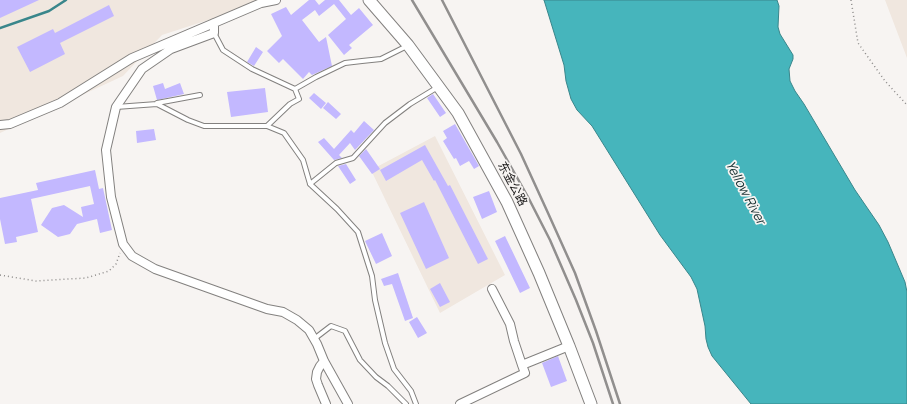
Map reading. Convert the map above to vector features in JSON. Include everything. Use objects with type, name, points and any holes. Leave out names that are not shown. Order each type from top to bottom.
[{"type":"main road","name":"东金公路","points":[[370,2],[408,45],[458,113],[507,202],[539,273],[591,404]]},
{"type":"street","points":[[0,125],[10,124],[60,103],[132,58],[261,3],[276,0]]},
{"type":"street","points":[[361,0],[370,2]]},
{"type":"street","points":[[214,23],[214,33],[171,49],[142,68],[116,107],[106,150],[112,197],[122,244],[132,256],[155,269],[268,309],[283,312],[297,320],[308,330],[314,339],[324,361],[348,404]]},
{"type":"street","points":[[460,404],[525,373],[510,324],[492,289]]},
{"type":"street","points":[[522,365],[569,346]]},
{"type":"street","points":[[324,361],[317,372],[316,379],[326,404]]},
{"type":"lane","points":[[214,33],[223,50],[252,69],[295,89],[299,99],[290,104],[268,126]]},
{"type":"lane","points":[[295,89],[345,63],[381,59],[408,45]]},
{"type":"lane","points":[[310,184],[336,163],[353,158],[385,123],[410,104],[438,86]]},
{"type":"lane","points":[[116,107],[157,104],[200,94]]},
{"type":"lane","points":[[157,104],[188,120],[204,126],[268,126],[284,133],[303,160],[310,184],[337,209],[358,232],[372,276],[375,300],[385,343],[394,369],[411,391],[416,404]]},
{"type":"lane","points":[[314,339],[331,326],[345,331],[360,360],[376,377],[388,386],[406,404]]},
{"type":"path","points":[[851,0],[858,43],[884,81],[907,106]]},
{"type":"path","points":[[0,275],[36,281],[86,278],[109,272],[116,264],[122,244]]},
{"type":"shaded area","points":[[0,0],[270,0],[162,35],[123,76],[0,133]]},
{"type":"shaded area","points":[[885,0],[907,0],[907,58]]},
{"type":"shaded area","points":[[435,136],[505,275],[440,313],[371,170]]},
{"type":"water","name":"Yellow River","points":[[544,0],[777,0],[779,6],[778,27],[780,34],[793,55],[789,69],[790,81],[855,190],[879,225],[905,282],[907,292],[907,404],[751,404],[712,356],[706,339],[705,326],[697,289],[691,277],[660,235],[592,126],[577,110],[571,99],[566,81],[564,65]]},
{"type":"building","points":[[0,0],[39,0],[0,18]]},
{"type":"building","points":[[309,0],[315,0],[319,5],[325,0],[339,0],[351,15],[359,8],[373,25],[349,45],[352,48],[344,55],[328,35],[346,19],[334,4],[319,16],[315,10],[302,20],[319,42],[326,37],[332,66],[312,75],[309,72],[303,79],[283,59],[279,63],[267,51],[282,36],[271,14],[286,7],[291,15]]},
{"type":"building","points":[[109,5],[114,16],[60,43],[65,54],[30,72],[17,47],[53,29],[55,33]]},
{"type":"building","points":[[256,47],[263,52],[254,66],[247,62]]},
{"type":"building","points":[[163,83],[165,89],[180,83],[184,94],[157,100],[153,86]]},
{"type":"building","points":[[265,88],[268,112],[231,117],[227,92]]},
{"type":"building","points":[[314,93],[326,103],[321,109],[309,98]]},
{"type":"building","points":[[433,94],[446,113],[440,117],[427,98]]},
{"type":"building","points":[[328,102],[341,114],[336,119],[323,108]]},
{"type":"building","points":[[364,121],[374,130],[355,150],[350,143],[339,155],[342,158],[334,160],[318,142],[324,138],[334,149],[351,130],[354,133]]},
{"type":"building","points":[[455,124],[479,166],[474,169],[469,161],[460,166],[443,141],[447,138],[443,131]]},
{"type":"building","points":[[154,129],[156,140],[137,143],[136,131]]},
{"type":"building","points":[[425,145],[448,186],[450,185],[488,259],[478,264],[435,180],[434,181],[422,160],[386,181],[380,170]]},
{"type":"building","points":[[366,149],[380,169],[372,174],[359,156]]},
{"type":"building","points":[[346,164],[356,180],[350,184],[338,166]]},
{"type":"building","points":[[95,170],[99,189],[103,188],[112,230],[100,233],[97,219],[77,224],[70,234],[58,237],[41,225],[52,208],[64,205],[83,217],[81,207],[94,204],[90,186],[31,199],[38,232],[16,237],[17,242],[5,244],[0,219],[0,198],[38,190],[36,183]]},
{"type":"building","points":[[489,191],[497,212],[482,219],[473,197]]},
{"type":"building","points":[[424,202],[449,258],[426,269],[400,213]]},
{"type":"building","points":[[382,233],[392,256],[376,264],[365,241]]},
{"type":"building","points":[[505,236],[530,288],[520,293],[495,241]]},
{"type":"building","points":[[398,273],[413,318],[405,321],[392,284],[384,286],[381,279]]},
{"type":"building","points":[[440,283],[450,302],[440,307],[430,289]]},
{"type":"building","points":[[417,317],[427,333],[418,338],[409,322]]},
{"type":"building","points":[[558,356],[567,381],[551,387],[542,363]]},
{"type":"waterway","points":[[0,28],[49,11],[66,0]]},
{"type":"railway","points":[[412,0],[497,142],[550,240],[593,343],[613,404]]},
{"type":"railway","points":[[442,0],[521,154],[575,273],[620,404]]}]
